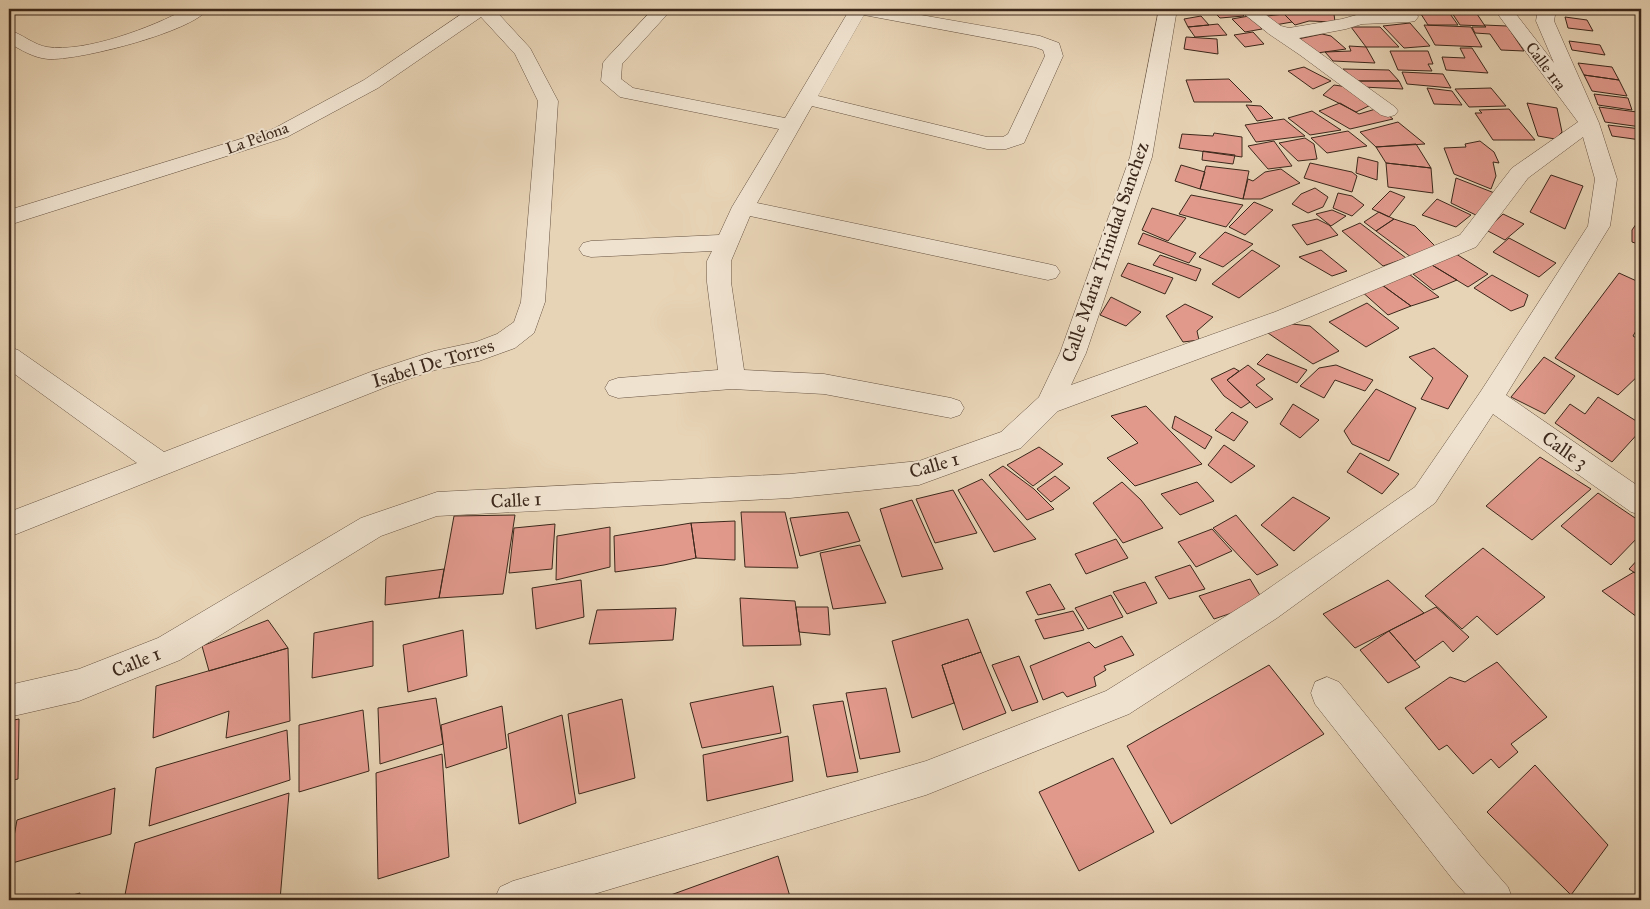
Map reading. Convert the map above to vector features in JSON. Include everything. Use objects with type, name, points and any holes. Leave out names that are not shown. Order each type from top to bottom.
[{"type":"street","points":[[9,36],[46,53],[69,52],[132,38],[186,17],[199,9]]},
{"type":"street","name":"La Pelona","points":[[9,218],[280,133],[371,84],[482,9]]},
{"type":"street","name":"Isabel De Torres","points":[[9,525],[382,378],[434,360],[478,351],[506,341],[526,327],[533,302],[548,100],[524,52],[482,9]]},
{"type":"street","points":[[663,9],[613,63],[612,81],[627,93],[790,126]]},
{"type":"street","points":[[732,378],[719,282],[719,262],[743,207],[859,9],[1040,42],[1052,48],[1054,56],[1017,138],[1006,143],[987,143],[807,99]]},
{"type":"street","name":"Calle Maria Trinidad Sanchez","points":[[1049,404],[1073,353],[1141,157],[1168,9]]},
{"type":"street","points":[[1247,9],[1388,111]]},
{"type":"street","points":[[1275,30],[1288,34],[1346,24],[1360,19],[1409,17],[1407,9]]},
{"type":"street","name":"Calle 1ra","points":[[1503,9],[1589,123]]},
{"type":"street","points":[[513,900],[926,778],[1117,703],[1266,608],[1426,495],[1490,398],[1598,226],[1606,179],[1589,123],[1544,22],[1547,9]]},
{"type":"street","points":[[1049,404],[1284,318],[1468,241],[1520,173],[1589,123]]},
{"type":"street","points":[[743,207],[1048,272]]},
{"type":"street","points":[[591,249],[727,242]]},
{"type":"street","points":[[9,357],[161,465]]},
{"type":"street","points":[[618,388],[732,378],[824,384],[950,408]]},
{"type":"street","name":"Calle 3","points":[[1490,398],[1641,503]]},
{"type":"street","name":"Calle 1","points":[[9,701],[79,686],[169,649],[371,527],[437,504],[790,486],[919,473],[1011,440],[1049,404]]},
{"type":"street","points":[[1327,693],[1467,868],[1495,900]]},
{"type":"building","points":[[1211,9],[1237,9],[1244,16],[1220,18]]},
{"type":"building","points":[[1257,9],[1290,9],[1262,13]]},
{"type":"building","points":[[1344,9],[1365,9],[1367,13],[1346,12]]},
{"type":"building","points":[[1305,10],[1334,14],[1335,22],[1309,21],[1295,25],[1284,14]]},
{"type":"building","points":[[1450,10],[1475,11],[1485,26],[1460,25]]},
{"type":"building","points":[[1419,11],[1448,11],[1458,25],[1428,25]]},
{"type":"building","points":[[1284,14],[1292,22],[1275,25],[1267,16]]},
{"type":"building","points":[[1201,16],[1209,25],[1188,27],[1184,19]]},
{"type":"building","points":[[1249,16],[1262,29],[1245,32],[1232,19]]},
{"type":"building","points":[[1565,17],[1587,20],[1593,31],[1568,28]]},
{"type":"building","points":[[1410,23],[1430,46],[1404,48],[1383,26]]},
{"type":"building","points":[[1218,24],[1227,35],[1195,37],[1188,27]]},
{"type":"building","points":[[1424,25],[1471,27],[1482,47],[1435,45]]},
{"type":"building","points":[[1484,25],[1507,26],[1524,51],[1501,50],[1490,34],[1475,33],[1472,27],[1486,27]]},
{"type":"building","points":[[1351,27],[1380,27],[1399,47],[1366,47]]},
{"type":"building","points":[[1253,32],[1264,44],[1245,47],[1234,35]]},
{"type":"building","points":[[1322,34],[1331,36],[1346,49],[1317,53],[1298,39]]},
{"type":"building","points":[[1186,37],[1217,39],[1218,54],[1184,49]]},
{"type":"building","points":[[1569,41],[1600,45],[1605,55],[1572,50]]},
{"type":"building","points":[[1349,46],[1366,47],[1375,63],[1333,61],[1325,52],[1351,51]]},
{"type":"building","points":[[1460,48],[1472,48],[1488,73],[1446,70],[1442,57],[1465,58]]},
{"type":"building","points":[[1390,51],[1428,51],[1433,64],[1428,64],[1432,71],[1398,70]]},
{"type":"building","points":[[1578,63],[1612,67],[1619,80],[1584,75]]},
{"type":"building","points":[[1304,67],[1331,81],[1313,89],[1288,71]]},
{"type":"building","points":[[1343,69],[1389,70],[1399,81],[1356,81]]},
{"type":"building","points":[[1402,72],[1443,74],[1451,88],[1407,84]]},
{"type":"building","points":[[1584,75],[1619,80],[1627,96],[1592,91]]},
{"type":"building","points":[[1229,79],[1252,102],[1194,102],[1186,80]]},
{"type":"building","points":[[1356,81],[1399,81],[1403,89],[1363,87]]},
{"type":"building","points":[[1334,85],[1348,87],[1373,104],[1356,112],[1323,95]]},
{"type":"building","points":[[1427,88],[1452,91],[1462,105],[1434,104]]},
{"type":"building","points":[[1491,88],[1506,106],[1469,107],[1455,89]]},
{"type":"building","points":[[1594,94],[1628,98],[1632,110],[1598,105]]},
{"type":"building","points":[[1340,103],[1359,114],[1379,108],[1393,119],[1350,129],[1319,111]]},
{"type":"building","points":[[1527,103],[1557,108],[1562,132],[1555,139],[1538,136]]},
{"type":"building","points":[[1246,105],[1261,106],[1273,118],[1257,121]]},
{"type":"building","points":[[1599,107],[1637,112],[1641,127],[1605,122]]},
{"type":"building","points":[[1509,109],[1535,140],[1493,140],[1475,113],[1482,113],[1479,110]]},
{"type":"building","points":[[1312,111],[1341,130],[1310,135],[1288,118]]},
{"type":"building","points":[[1284,119],[1305,136],[1256,142],[1245,125]]},
{"type":"building","points":[[1398,122],[1425,144],[1376,147],[1360,132]]},
{"type":"building","points":[[1608,125],[1641,129],[1641,140],[1612,136]]},
{"type":"building","points":[[1348,131],[1367,146],[1327,153],[1311,138]]},
{"type":"building","points":[[1214,133],[1242,137],[1242,157],[1179,148],[1182,134],[1213,136]]},
{"type":"building","points":[[1305,138],[1314,144],[1317,159],[1298,161],[1279,143]]},
{"type":"building","points":[[1274,141],[1292,166],[1268,169],[1248,146]]},
{"type":"building","points":[[1480,141],[1494,152],[1499,163],[1493,162],[1496,176],[1491,189],[1454,174],[1444,148],[1466,147],[1465,144]]},
{"type":"building","points":[[1416,144],[1431,168],[1386,163],[1376,147]]},
{"type":"building","points":[[1203,151],[1235,155],[1233,164],[1202,160]]},
{"type":"building","points":[[1358,157],[1378,162],[1377,180],[1356,173]]},
{"type":"building","points":[[1310,163],[1352,172],[1357,176],[1352,192],[1304,178]]},
{"type":"building","points":[[1386,163],[1431,168],[1433,193],[1388,187]]},
{"type":"building","points":[[1181,165],[1205,172],[1200,189],[1175,181]]},
{"type":"building","points":[[1206,166],[1249,171],[1243,199],[1200,189]]},
{"type":"building","points":[[1281,169],[1300,183],[1261,199],[1243,199],[1248,179],[1253,181],[1265,172]]},
{"type":"building","points":[[1551,175],[1583,186],[1565,229],[1530,212]]},
{"type":"building","points":[[1456,178],[1497,194],[1480,217],[1451,203]]},
{"type":"building","points":[[1315,188],[1328,197],[1323,207],[1308,213],[1292,204],[1301,194]]},
{"type":"building","points":[[1390,191],[1405,197],[1389,217],[1372,209]]},
{"type":"building","points":[[1338,193],[1352,196],[1364,205],[1352,216],[1333,208]]},
{"type":"building","points":[[1191,195],[1243,205],[1226,227],[1179,214]]},
{"type":"building","points":[[1437,199],[1471,215],[1456,227],[1422,215]]},
{"type":"building","points":[[1254,202],[1273,210],[1245,235],[1229,227]]},
{"type":"building","points":[[1152,208],[1186,218],[1168,241],[1142,230]]},
{"type":"building","points":[[1332,210],[1346,216],[1331,226],[1316,214]]},
{"type":"building","points":[[1379,212],[1394,219],[1376,231],[1364,222]]},
{"type":"building","points":[[1503,214],[1524,224],[1505,240],[1486,230]]},
{"type":"building","points":[[1641,217],[1641,245],[1632,242],[1632,230]]},
{"type":"building","points":[[1317,219],[1329,225],[1338,235],[1307,245],[1292,225]]},
{"type":"building","points":[[1394,219],[1415,226],[1436,247],[1411,257],[1376,231]]},
{"type":"building","points":[[1360,223],[1406,258],[1383,266],[1342,231]]},
{"type":"building","points":[[1225,232],[1253,244],[1223,267],[1199,257]]},
{"type":"building","points":[[1143,233],[1196,253],[1189,263],[1138,244]]},
{"type":"building","points":[[1509,238],[1556,263],[1539,277],[1493,252]]},
{"type":"building","points":[[1252,250],[1280,266],[1239,298],[1212,284]]},
{"type":"building","points":[[1321,250],[1347,271],[1332,276],[1299,257]]},
{"type":"building","points":[[1453,252],[1488,274],[1468,287],[1432,265]]},
{"type":"building","points":[[1160,255],[1201,269],[1196,281],[1153,265]]},
{"type":"building","points":[[1128,263],[1173,278],[1165,294],[1121,276]]},
{"type":"building","points":[[1432,265],[1457,280],[1433,290],[1413,274]]},
{"type":"building","points":[[1405,271],[1439,297],[1411,306],[1378,282]]},
{"type":"building","points":[[1619,273],[1641,283],[1641,322],[1633,336],[1641,341],[1641,373],[1618,395],[1555,358]]},
{"type":"building","points":[[1492,275],[1528,295],[1524,306],[1511,311],[1474,288]]},
{"type":"building","points":[[1378,282],[1411,306],[1388,315],[1360,290]]},
{"type":"building","points":[[1111,297],[1141,312],[1126,326],[1100,315]]},
{"type":"building","points":[[1367,303],[1399,328],[1366,347],[1329,322]]},
{"type":"building","points":[[1185,304],[1213,317],[1197,331],[1199,340],[1183,342],[1166,316]]},
{"type":"building","points":[[1283,323],[1310,326],[1339,351],[1313,364],[1268,333]]},
{"type":"building","points":[[1434,348],[1468,376],[1448,409],[1421,399],[1433,378],[1409,357]]},
{"type":"building","points":[[1267,354],[1307,370],[1297,383],[1257,364]]},
{"type":"building","points":[[1544,357],[1575,376],[1545,414],[1511,397]]},
{"type":"building","points":[[1248,365],[1265,379],[1256,385],[1273,399],[1256,408],[1227,380]]},
{"type":"building","points":[[1336,365],[1373,380],[1365,391],[1335,380],[1324,398],[1300,386],[1319,368]]},
{"type":"building","points":[[1234,368],[1239,371],[1227,380],[1250,402],[1241,408],[1224,396],[1211,379]]},
{"type":"building","points":[[1376,389],[1416,408],[1389,461],[1352,444],[1344,431]]},
{"type":"building","points":[[1598,397],[1641,424],[1641,430],[1612,462],[1555,423],[1570,404],[1585,414]]},
{"type":"building","points":[[1293,404],[1319,420],[1300,438],[1280,424]]},
{"type":"building","points":[[1146,406],[1202,464],[1135,486],[1107,458],[1138,443],[1111,416]]},
{"type":"building","points":[[1232,412],[1248,422],[1234,441],[1215,430]]},
{"type":"building","points":[[1175,416],[1212,437],[1205,449],[1172,428]]},
{"type":"building","points":[[1224,445],[1255,466],[1231,483],[1208,465]]},
{"type":"building","points":[[1039,447],[1063,464],[1033,486],[1007,465]]},
{"type":"building","points":[[1360,453],[1399,474],[1382,494],[1347,472]]},
{"type":"building","points":[[1540,457],[1591,489],[1532,540],[1486,506]]},
{"type":"building","points":[[1003,466],[1034,489],[1054,509],[1027,520],[989,475]]},
{"type":"building","points":[[1055,476],[1070,488],[1051,502],[1037,489]]},
{"type":"building","points":[[982,479],[1036,539],[994,552],[958,490]]},
{"type":"building","points":[[1122,482],[1141,500],[1163,528],[1123,543],[1093,503]]},
{"type":"building","points":[[1197,482],[1214,501],[1180,515],[1161,494]]},
{"type":"building","points":[[953,490],[977,533],[935,543],[916,499]]},
{"type":"building","points":[[1598,493],[1641,522],[1641,534],[1611,565],[1561,526]]},
{"type":"building","points":[[1293,497],[1330,518],[1294,551],[1261,525]]},
{"type":"building","points":[[912,500],[943,569],[902,577],[880,509]]},
{"type":"building","points":[[741,512],[785,512],[798,568],[745,567]]},
{"type":"building","points":[[848,512],[860,541],[800,556],[790,518]]},
{"type":"building","points":[[515,515],[503,594],[439,598],[454,516]]},
{"type":"building","points":[[1236,515],[1278,565],[1257,575],[1213,528]]},
{"type":"building","points":[[735,521],[735,560],[696,558],[691,523]]},
{"type":"building","points":[[691,523],[696,558],[615,572],[614,536]]},
{"type":"building","points":[[555,524],[552,569],[509,573],[514,528]]},
{"type":"building","points":[[610,527],[610,567],[556,580],[557,536]]},
{"type":"building","points":[[1212,529],[1232,551],[1196,567],[1178,542]]},
{"type":"building","points":[[1116,539],[1128,558],[1086,574],[1075,554]]},
{"type":"building","points":[[860,545],[886,603],[833,609],[820,553]]},
{"type":"building","points":[[1483,548],[1545,597],[1497,635],[1477,616],[1462,629],[1425,596]]},
{"type":"building","points":[[1641,556],[1641,577],[1629,569]]},
{"type":"building","points":[[1190,565],[1205,589],[1169,599],[1155,577]]},
{"type":"building","points":[[444,569],[439,598],[385,605],[386,577]]},
{"type":"building","points":[[1634,572],[1641,577],[1641,620],[1602,591]]},
{"type":"building","points":[[1250,579],[1264,602],[1214,619],[1199,596]]},
{"type":"building","points":[[581,580],[584,617],[536,629],[532,588]]},
{"type":"building","points":[[1388,580],[1424,613],[1355,648],[1323,614]]},
{"type":"building","points":[[1145,582],[1157,603],[1127,614],[1113,592]]},
{"type":"building","points":[[1050,584],[1065,609],[1038,615],[1026,592]]},
{"type":"building","points":[[1111,595],[1123,617],[1088,629],[1075,608]]},
{"type":"building","points":[[740,598],[795,601],[801,645],[743,646]]},
{"type":"building","points":[[796,607],[828,607],[830,635],[799,632]]},
{"type":"building","points":[[1436,607],[1469,637],[1453,652],[1443,641],[1415,661],[1389,631]]},
{"type":"building","points":[[676,608],[673,640],[589,644],[597,610]]},
{"type":"building","points":[[1073,611],[1084,630],[1044,639],[1035,620]]},
{"type":"building","points":[[968,619],[981,652],[942,665],[954,703],[912,718],[892,641]]},
{"type":"building","points":[[268,620],[288,648],[209,671],[202,646]]},
{"type":"building","points":[[373,621],[373,666],[312,678],[314,633]]},
{"type":"building","points":[[463,630],[467,676],[408,692],[403,645]]},
{"type":"building","points":[[1389,631],[1420,667],[1388,683],[1360,650]]},
{"type":"building","points":[[1122,636],[1134,655],[1104,666],[1106,670],[1094,677],[1096,686],[1067,697],[1063,692],[1043,700],[1030,666],[1089,642],[1095,648]]},
{"type":"building","points":[[288,648],[290,721],[226,738],[229,711],[153,738],[156,686]]},
{"type":"building","points":[[981,652],[1006,713],[963,730],[942,665]]},
{"type":"building","points":[[1019,656],[1038,702],[1012,711],[992,665]]},
{"type":"building","points":[[1497,662],[1547,717],[1511,744],[1518,752],[1499,768],[1491,759],[1473,774],[1447,745],[1439,750],[1405,708],[1450,677],[1465,682]]},
{"type":"building","points":[[1269,665],[1324,734],[1171,824],[1127,746]]},
{"type":"building","points":[[773,686],[781,733],[702,748],[690,703]]},
{"type":"building","points":[[886,688],[900,752],[860,759],[846,693]]},
{"type":"building","points":[[436,698],[443,744],[380,764],[378,708]]},
{"type":"building","points":[[622,699],[635,778],[579,794],[568,714]]},
{"type":"building","points":[[843,701],[858,772],[827,777],[813,705]]},
{"type":"building","points":[[502,706],[507,748],[446,768],[441,725]]},
{"type":"building","points":[[363,710],[369,771],[299,792],[299,725]]},
{"type":"building","points":[[562,715],[576,803],[519,824],[508,734]]},
{"type":"building","points":[[19,719],[18,779],[9,781],[9,721]]},
{"type":"building","points":[[287,730],[290,780],[149,826],[156,768]]},
{"type":"building","points":[[788,736],[793,781],[707,801],[703,755]]},
{"type":"building","points":[[442,754],[449,857],[378,879],[376,773]]},
{"type":"building","points":[[1113,758],[1154,832],[1079,871],[1039,792]]},
{"type":"building","points":[[1535,765],[1608,845],[1571,895],[1487,812]]},
{"type":"building","points":[[115,788],[111,834],[9,864],[17,820]]},
{"type":"building","points":[[289,793],[280,900],[124,900],[135,843]]},
{"type":"building","points":[[778,856],[791,900],[657,900]]},
{"type":"building","points":[[80,893],[79,900],[54,900]]}]
